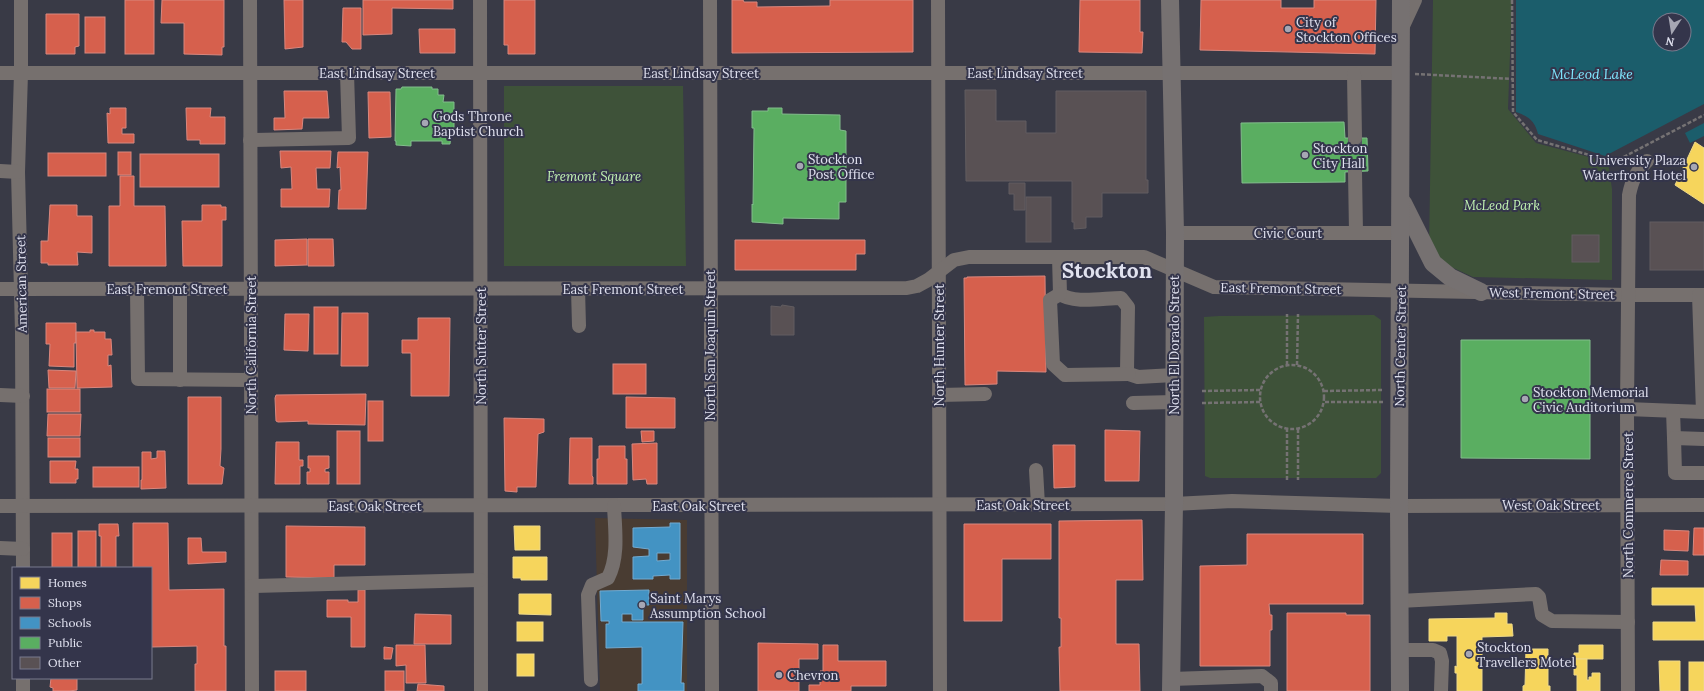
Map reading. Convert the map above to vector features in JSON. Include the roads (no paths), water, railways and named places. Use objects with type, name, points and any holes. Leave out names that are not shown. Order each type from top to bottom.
[{"type":"main road","name":"North El Dorado Street","points":[[1170,0],[1175,233],[1174,504],[1171,685]]},
{"type":"main road","name":"North Center Street","points":[[1400,691],[1399,506],[1402,0]]},
{"type":"main road","points":[[1401,199],[1433,263],[1450,277],[1481,292]]},
{"type":"street","name":"American Street","points":[[21,0],[21,73],[18,172],[22,289],[23,567]]},
{"type":"street","name":"North California Street","points":[[250,0],[252,691]]},
{"type":"street","name":"North Sutter Street","points":[[480,0],[481,691]]},
{"type":"street","name":"North San Joaquin Street","points":[[710,0],[710,506],[712,691]]},
{"type":"street","name":"North Hunter Street","points":[[938,0],[940,691]]},
{"type":"street","points":[[1401,30],[1415,0]]},
{"type":"street","name":"East Lindsay Street","points":[[0,73],[1402,74]]},
{"type":"street","points":[[250,140],[348,138],[347,73]]},
{"type":"street","points":[[1354,74],[1355,138]]},
{"type":"street","name":"North Commerce Street","points":[[1628,691],[1627,409],[1629,195],[1632,181],[1637,171],[1647,161]]},
{"type":"street","points":[[0,171],[18,172]]},
{"type":"street","points":[[1355,172],[1356,233]]},
{"type":"street","name":"Civic Court","points":[[1175,233],[1401,234]]},
{"type":"street","name":"East Fremont Street","points":[[0,289],[907,288],[916,286],[939,273],[954,260],[969,257],[1144,257],[1214,286],[1400,290]]},
{"type":"street","points":[[1059,257],[1060,294]]},
{"type":"street","points":[[137,289],[138,379],[251,380]]},
{"type":"street","points":[[180,289],[180,380]]},
{"type":"street","points":[[578,289],[579,326]]},
{"type":"street","name":"West Fremont Street","points":[[1400,290],[1628,295],[1701,295]]},
{"type":"street","points":[[1060,294],[1074,299],[1121,298],[1126,303],[1128,307],[1127,371],[1129,374]]},
{"type":"street","points":[[1060,294],[1050,300],[1053,364],[1065,376],[1129,374],[1138,377],[1174,375]]},
{"type":"street","points":[[1627,409],[1703,412],[1701,295]]},
{"type":"street","points":[[939,394],[985,394]]},
{"type":"street","points":[[0,396],[22,396]]},
{"type":"street","points":[[1133,403],[1174,402]]},
{"type":"street","points":[[1673,411],[1675,473],[1704,473]]},
{"type":"street","points":[[1674,438],[1704,439]]},
{"type":"street","points":[[1036,470],[1038,505]]},
{"type":"street","name":"East Oak Street","points":[[0,506],[1038,505],[1174,504],[1232,501],[1399,506]]},
{"type":"street","name":"West Oak Street","points":[[1399,506],[1628,504],[1704,505]]},
{"type":"street","points":[[591,680],[588,596],[592,585],[608,578],[614,568],[614,506]]},
{"type":"street","points":[[0,548],[23,549]]},
{"type":"street","points":[[252,586],[480,580]]},
{"type":"street","points":[[1400,601],[1536,594],[1539,597],[1542,615],[1552,621],[1628,622]]},
{"type":"street","points":[[1400,650],[1433,650],[1440,653],[1442,661],[1441,691]]},
{"type":"street","points":[[1171,685],[1262,676],[1271,683],[1272,691]]},
{"type":"street","points":[[23,679],[23,691]]},
{"type":"water","name":"McLeod Lake","points":[[1516,0],[1704,0],[1704,104],[1605,156],[1538,134],[1533,122],[1524,115],[1516,112]]},
{"type":"water","points":[[1704,123],[1704,136],[1690,143],[1685,133]]},
{"type":"tunnel","points":[[1355,138],[1355,172]]},
{"type":"place","name":"City of Stockton Offices","points":[[1288,29]]},
{"type":"place","name":"Gods Throne Baptist Church","points":[[425,123]]},
{"type":"place","name":"Stockton City Hall","points":[[1305,155]]},
{"type":"place","name":"Stockton Post Office","points":[[800,166]]},
{"type":"place","name":"University Plaza Waterfront Hotel","points":[[1694,167]]},
{"type":"place","name":"Stockton Memorial Civic Auditorium","points":[[1525,399]]},
{"type":"place","name":"Saint Marys Assumption School","points":[[642,605]]},
{"type":"place","name":"Stockton Travellers Motel","points":[[1469,654]]},
{"type":"place","name":"Chevron","points":[[779,675]]},
{"type":"district","name":"Stockton","points":[[1107,271]]},
{"type":"park label","name":"Fremont Square","points":[[594,176]]},
{"type":"park label","name":"McLeod Park","points":[[1502,205]]}]
